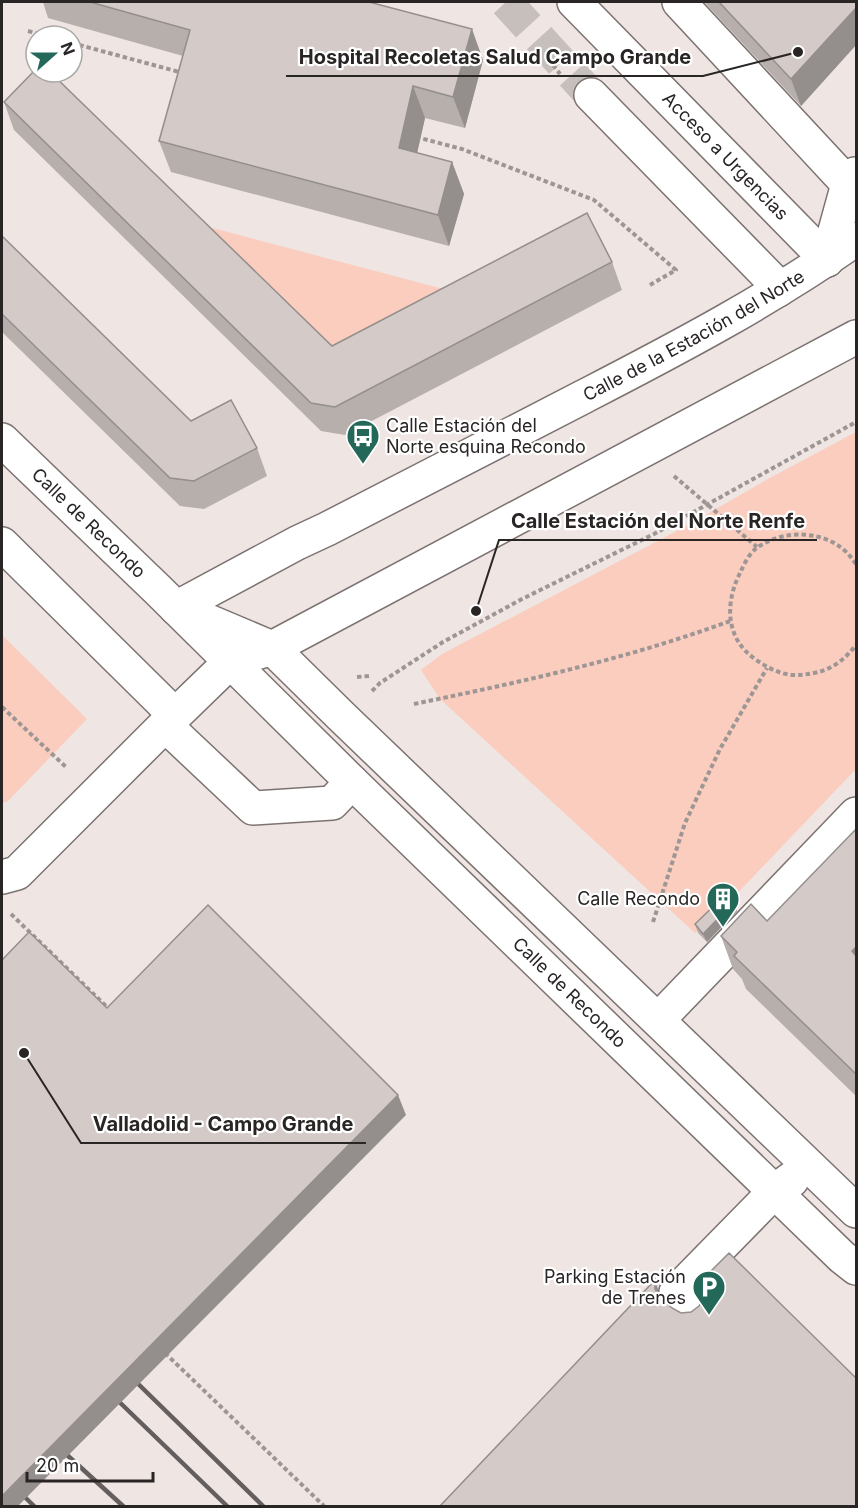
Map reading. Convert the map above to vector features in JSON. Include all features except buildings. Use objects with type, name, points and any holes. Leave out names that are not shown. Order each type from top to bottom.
[{"type":"street","name":"Acceso a Urgencias","points":[[574,2],[827,260]]},
{"type":"street","points":[[679,2],[854,186],[827,260]]},
{"type":"street","points":[[591,95],[773,281],[778,290]]},
{"type":"street","name":"Calle de la Estación del Norte","points":[[176,608],[297,543],[681,346],[778,290],[856,239]]},
{"type":"street","points":[[2,877],[17,873],[231,661],[272,648],[856,337]]},
{"type":"street","name":"Calle de Recondo","points":[[2,440],[231,661],[352,782],[781,1193],[842,1257],[856,1268]]},
{"type":"street","points":[[2,544],[253,808],[332,803],[352,782]]},
{"type":"street","name":"Calle de Recondo","points":[[176,608],[272,648],[856,1212]]},
{"type":"street","name":"Calle de Recondo","points":[[352,782],[388,790],[562,957],[609,973]]},
{"type":"street","points":[[664,1026],[856,814]]},
{"type":"street","name":"Calle de Recondo","points":[[664,1026],[690,1080],[779,1164],[781,1193]]},
{"type":"street","points":[[688,1303],[676,1292],[718,1249],[781,1193],[791,1179],[856,1242]]},
{"type":"path","points":[[84,46],[187,74]]},
{"type":"path","points":[[416,137],[462,149],[594,200],[676,270],[650,285]]},
{"type":"path","points":[[365,698],[380,682],[443,642],[522,599],[654,534],[856,422]]},
{"type":"path","points":[[644,450],[757,547]]},
{"type":"path","points":[[856,564],[843,549],[822,537],[800,534],[778,537],[757,547],[744,565],[733,587],[730,601],[730,621],[737,640],[750,656],[767,668],[787,675],[809,675],[830,669],[847,656],[856,645]]},
{"type":"path","points":[[414,704],[604,662],[683,639],[730,621]]},
{"type":"path","points":[[653,922],[685,823],[720,748],[767,668]]},
{"type":"path","points":[[2,707],[96,795]]},
{"type":"path","points":[[10,913],[110,1010],[101,1018]]},
{"type":"path","points":[[163,1350],[324,1506]]},
{"type":"shaded area","points":[[209,227],[466,295],[340,355]]},
{"type":"shaded area","points":[[856,432],[856,769],[728,903],[695,933],[440,699],[421,670],[442,654],[690,524]]},
{"type":"shaded area","points":[[2,635],[87,719],[8,801],[2,803]]},
{"type":"tunnel","points":[[506,2],[591,95]]},
{"type":"railway","points":[[126,1372],[263,1506]]},
{"type":"railway","points":[[109,1392],[227,1506]]},
{"type":"railway","points":[[55,1444],[123,1506]]},
{"type":"railway","points":[[2,1475],[34,1506]]},
{"type":"place","name":"Hospital Recoletas Salud Campo Grande","points":[[798,52]]},
{"type":"place","name":"Calle Estación del Norte esquina Recondo","points":[[363,465]]},
{"type":"place","name":"Calle Estación del Norte Renfe","points":[[476,611]]},
{"type":"place","name":"Calle Recondo","points":[[723,928]]},
{"type":"place","name":"Valladolid - Campo Grande","points":[[24,1053]]},
{"type":"place","name":"Parking Estación de Trenes","points":[[709,1316]]}]
